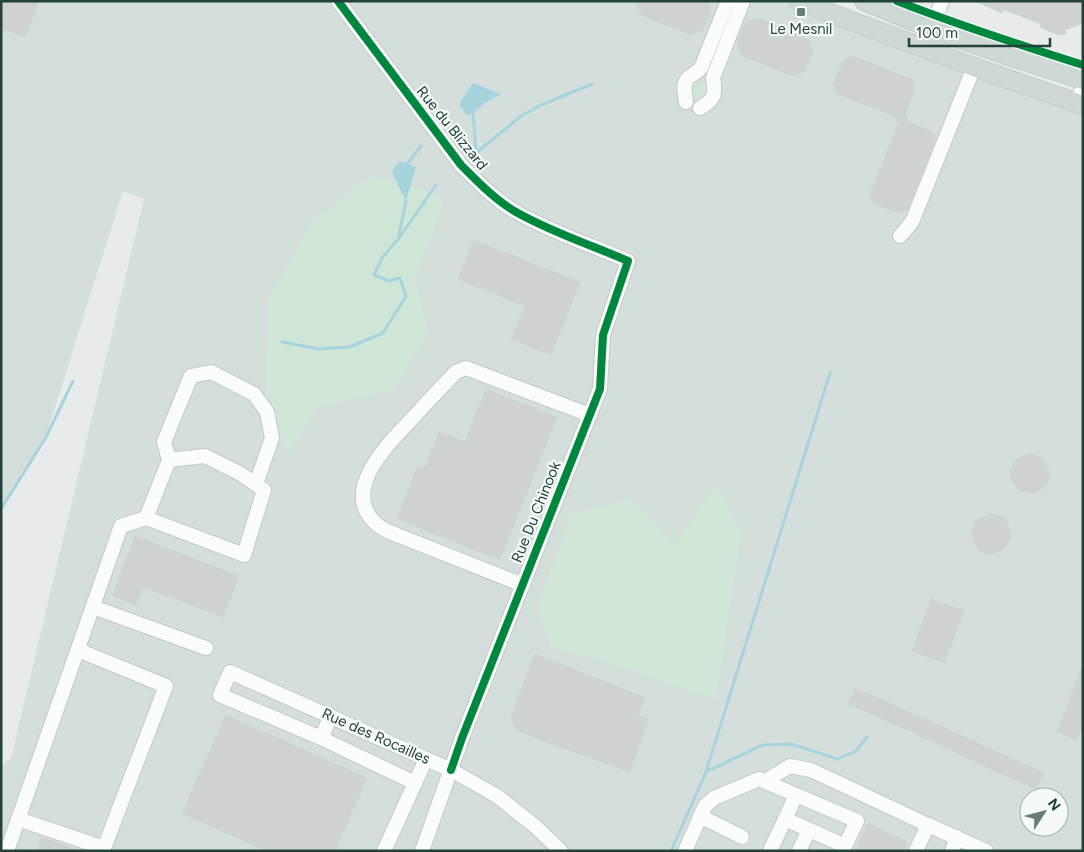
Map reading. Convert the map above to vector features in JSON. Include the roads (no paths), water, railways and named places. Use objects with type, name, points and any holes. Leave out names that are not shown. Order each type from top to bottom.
[{"type":"main road","points":[[798,1],[974,67],[1081,98]]},
{"type":"main road","points":[[864,1],[932,29],[1083,80]]},
{"type":"street","name":"Rue du Blizzard","points":[[338,1],[461,165],[484,188],[515,212],[628,261]]},
{"type":"street","points":[[686,102],[684,87],[688,78],[701,68],[728,1]]},
{"type":"street","points":[[700,108],[711,102],[716,90],[712,78],[743,1]]},
{"type":"street","points":[[932,29],[942,1]]},
{"type":"street","points":[[900,236],[912,222],[974,67]]},
{"type":"street","name":"Rue Du Chinook","points":[[422,851],[462,738],[600,389],[603,335],[628,261]]},
{"type":"street","points":[[523,585],[381,528],[372,520],[365,508],[362,491],[369,470],[387,445],[444,384],[456,372],[466,368],[590,415]]},
{"type":"street","points":[[146,518],[169,460],[164,442],[191,376],[211,372],[254,394],[267,412],[272,438],[256,484]]},
{"type":"street","points":[[7,851],[121,526],[146,518],[244,555],[264,490],[241,474],[205,456],[169,460]]},
{"type":"street","points":[[93,606],[206,648]]},
{"type":"street","points":[[18,819],[104,850],[166,686],[78,650]]},
{"type":"street","name":"Rue des Rocailles","points":[[321,738],[220,695],[230,672],[451,770],[496,796],[536,827],[561,851]]},
{"type":"street","points":[[330,716],[321,738],[415,783]]},
{"type":"street","points":[[384,851],[426,759]]},
{"type":"street","points":[[765,781],[790,766],[811,770],[986,851]]},
{"type":"street","points":[[684,851],[705,806],[714,798],[759,779],[858,821],[845,846],[785,819]]},
{"type":"street","points":[[770,851],[796,795]]},
{"type":"street","points":[[700,816],[742,837]]},
{"type":"street","points":[[916,851],[928,825]]},
{"type":"street","points":[[799,851],[809,830]]},
{"type":"street","points":[[952,851],[958,837]]},
{"type":"water","points":[[473,83],[501,94],[467,115],[459,105]]},
{"type":"water","points":[[400,161],[416,167],[406,201],[392,173]]},
{"type":"waterway","points":[[470,158],[521,116],[541,105],[592,84]]},
{"type":"waterway","points":[[473,113],[476,152]]},
{"type":"waterway","points":[[407,164],[421,146]]},
{"type":"waterway","points":[[282,342],[319,349],[349,347],[383,333],[406,296],[400,278],[389,281],[374,275],[382,258],[399,238],[436,185]]},
{"type":"waterway","points":[[399,235],[406,201]]},
{"type":"waterway","points":[[671,851],[706,772],[830,373]]},
{"type":"waterway","points":[[1,509],[45,439],[73,381]]},
{"type":"waterway","points":[[706,772],[762,745],[791,744],[838,759],[856,751],[867,737]]},
{"type":"place","name":"Le Mesnil","points":[[801,12]]}]
